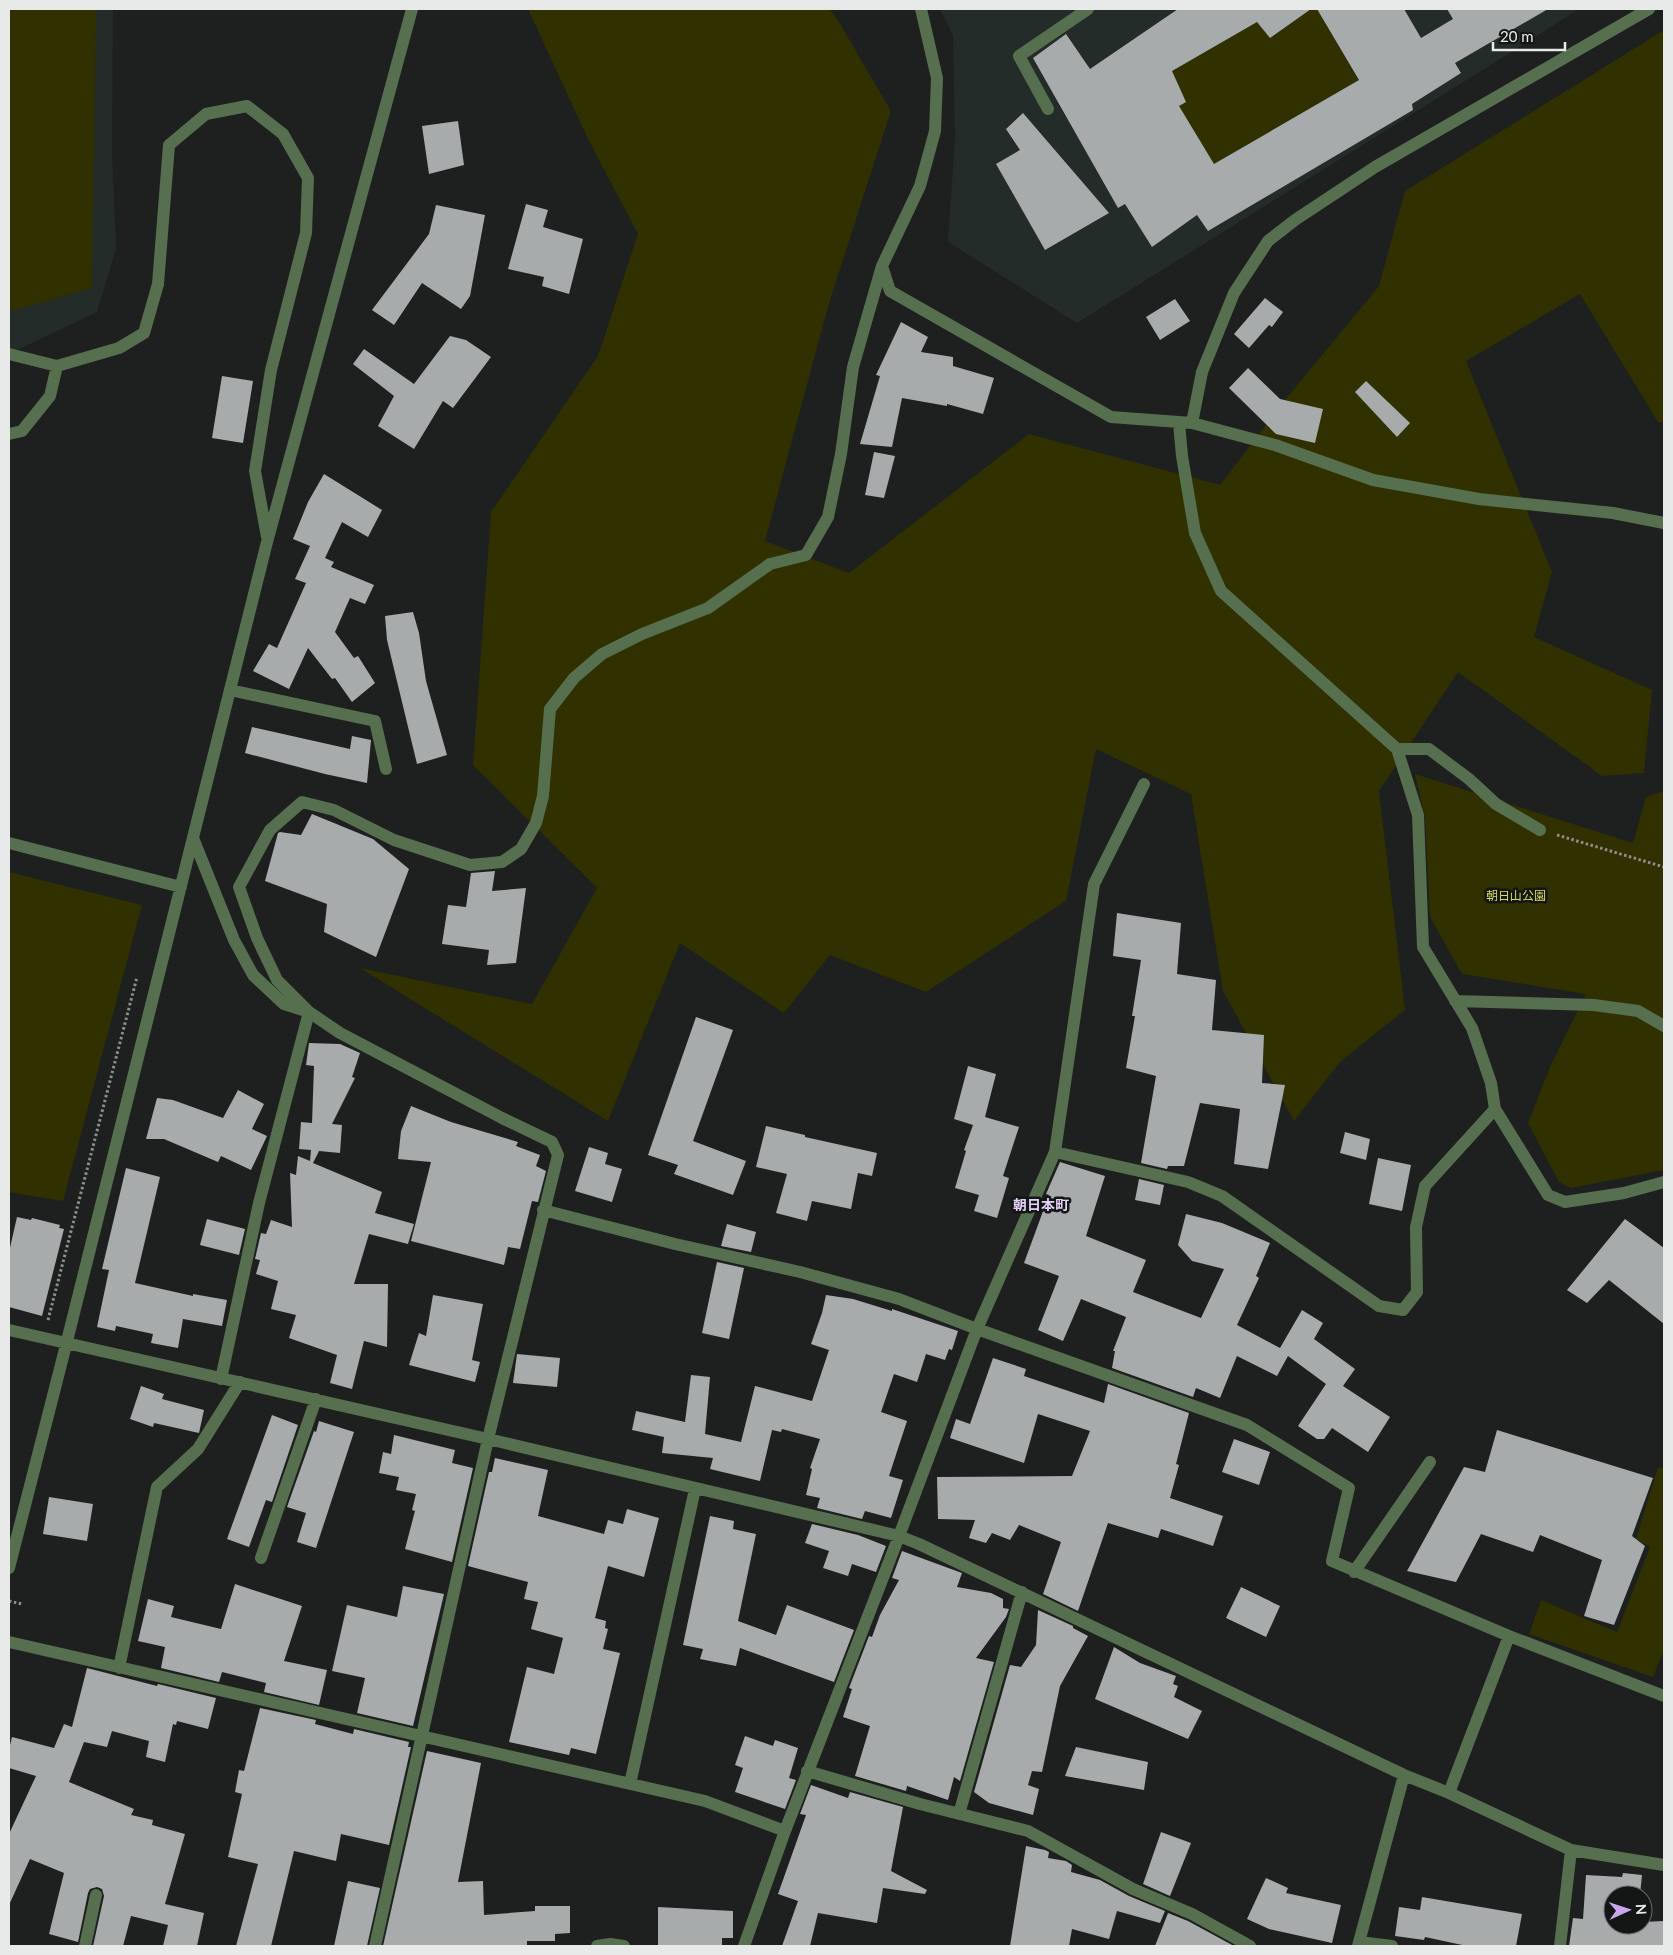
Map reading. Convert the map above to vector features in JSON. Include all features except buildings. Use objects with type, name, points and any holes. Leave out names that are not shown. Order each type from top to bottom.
[{"type":"street","points":[[9,1568],[267,542],[412,9]]},
{"type":"street","points":[[375,1946],[488,1439],[558,1155],[552,1142],[502,1118],[340,1033],[309,1012],[278,980],[258,938],[240,887],[270,830],[302,802],[334,810],[394,840],[470,865],[502,862],[521,849],[536,824],[543,796],[550,709],[574,678],[602,654],[642,634],[708,608],[770,564],[806,556],[828,517],[841,454],[853,367],[882,266],[920,186],[935,131],[937,78],[920,9]]},
{"type":"street","points":[[1048,109],[1019,56],[1088,9]]},
{"type":"street","points":[[1192,424],[1202,372],[1234,293],[1268,241],[1294,220],[1375,167],[1649,9]]},
{"type":"street","points":[[9,354],[57,366],[119,348],[144,333],[158,284],[169,146],[206,114],[247,106],[283,134],[308,178],[306,233],[271,370],[255,471],[267,542]]},
{"type":"street","points":[[882,266],[890,291],[1112,417],[1192,424],[1275,445],[1374,480],[1479,500],[1613,513],[1664,523]]},
{"type":"street","points":[[9,434],[22,431],[50,396],[57,366]]},
{"type":"street","points":[[1179,423],[1182,456],[1195,533],[1221,591],[1397,749],[1418,815],[1422,947],[1472,1028],[1491,1083],[1496,1109],[1548,1195],[1565,1202],[1624,1193],[1664,1182]]},
{"type":"street","points":[[230,690],[375,722],[386,770]]},
{"type":"street","points":[[1397,749],[1429,749],[1468,779],[1496,804],[1540,830]]},
{"type":"street","points":[[744,1946],[807,1771],[899,1536],[977,1329],[1055,1152],[1094,884],[1144,784]]},
{"type":"street","points":[[194,838],[234,940],[253,975],[284,1004],[309,1012]]},
{"type":"street","points":[[9,843],[181,887]]},
{"type":"street","points":[[1455,1001],[1594,1005],[1638,1011],[1664,1026]]},
{"type":"street","points":[[220,1378],[259,1203],[309,1012]]},
{"type":"street","points":[[1055,1152],[1188,1182],[1222,1196],[1379,1306],[1403,1310],[1417,1292],[1416,1227],[1425,1186],[1496,1109]]},
{"type":"street","points":[[543,1210],[684,1246],[800,1272],[899,1299],[977,1329],[1247,1425],[1349,1488],[1332,1561],[1354,1572],[1509,1636],[1664,1696]]},
{"type":"street","points":[[9,1330],[66,1345],[316,1399],[899,1536],[1022,1592],[1404,1775],[1449,1793],[1571,1850],[1664,1865]]},
{"type":"street","points":[[119,1668],[157,1487],[198,1449],[240,1382]]},
{"type":"street","points":[[261,1558],[316,1399]]},
{"type":"street","points":[[1354,1572],[1430,1462]]},
{"type":"street","points":[[630,1784],[695,1489]]},
{"type":"street","points":[[959,1814],[1022,1592]]},
{"type":"street","points":[[1449,1793],[1509,1636]]},
{"type":"street","points":[[9,1642],[705,1801],[785,1831]]},
{"type":"street","points":[[807,1771],[959,1814],[1028,1831],[1133,1889],[1192,1914],[1250,1946]]},
{"type":"street","points":[[1392,1946],[1358,1944],[1404,1775]]},
{"type":"street","points":[[1560,1946],[1571,1850]]},
{"type":"street","points":[[85,1946],[96,1895]]},
{"type":"street","points":[[597,1946],[610,1944],[624,1946]]},
{"type":"path","points":[[1540,830],[1664,867]]},
{"type":"path","points":[[9,1601],[22,1604]]},
{"type":"shaded area","points":[[9,9],[113,9],[112,153],[116,249],[97,312],[9,354]]},
{"type":"shaded area","points":[[940,9],[1579,9],[1077,323],[948,242],[955,137],[953,35]]},
{"type":"green space","points":[[9,9],[96,9],[92,288],[9,312]]},
{"type":"green space","points":[[528,9],[829,9],[836,17],[891,111],[829,303],[765,541],[849,573],[1029,434],[1220,485],[1285,400],[1379,286],[1405,191],[1664,30],[1664,422],[1658,422],[1580,294],[1466,361],[1552,572],[1534,637],[1652,690],[1644,773],[1602,776],[1458,672],[1379,791],[1405,1010],[1340,1062],[1294,1121],[1223,991],[1191,794],[1096,749],[1066,901],[926,992],[830,955],[784,1013],[680,943],[608,1121],[360,968],[532,1004],[597,888],[473,765],[491,512],[598,356],[638,234],[588,139]]},
{"type":"green space","points":[[1292,9],[1317,9],[1359,80],[1214,164],[1194,131],[1146,160],[1138,95],[1185,102],[1172,71],[1257,22],[1271,38],[1298,18]]},
{"type":"green space","name":"朝日山公園","points":[[1415,774],[1633,843],[1646,797],[1664,791],[1664,1170],[1571,1188],[1559,1182],[1528,1123],[1550,1067],[1586,994],[1462,974],[1430,917],[1425,817]]},
{"type":"green space","points":[[9,872],[142,905],[63,1201],[9,1192]]},
{"type":"green space","points":[[1658,1467],[1664,1469],[1664,1649],[1653,1677],[1529,1634],[1541,1600],[1617,1632],[1650,1547],[1636,1539]]},
{"type":"district","name":"朝日本町","points":[[1041,1205]]}]
